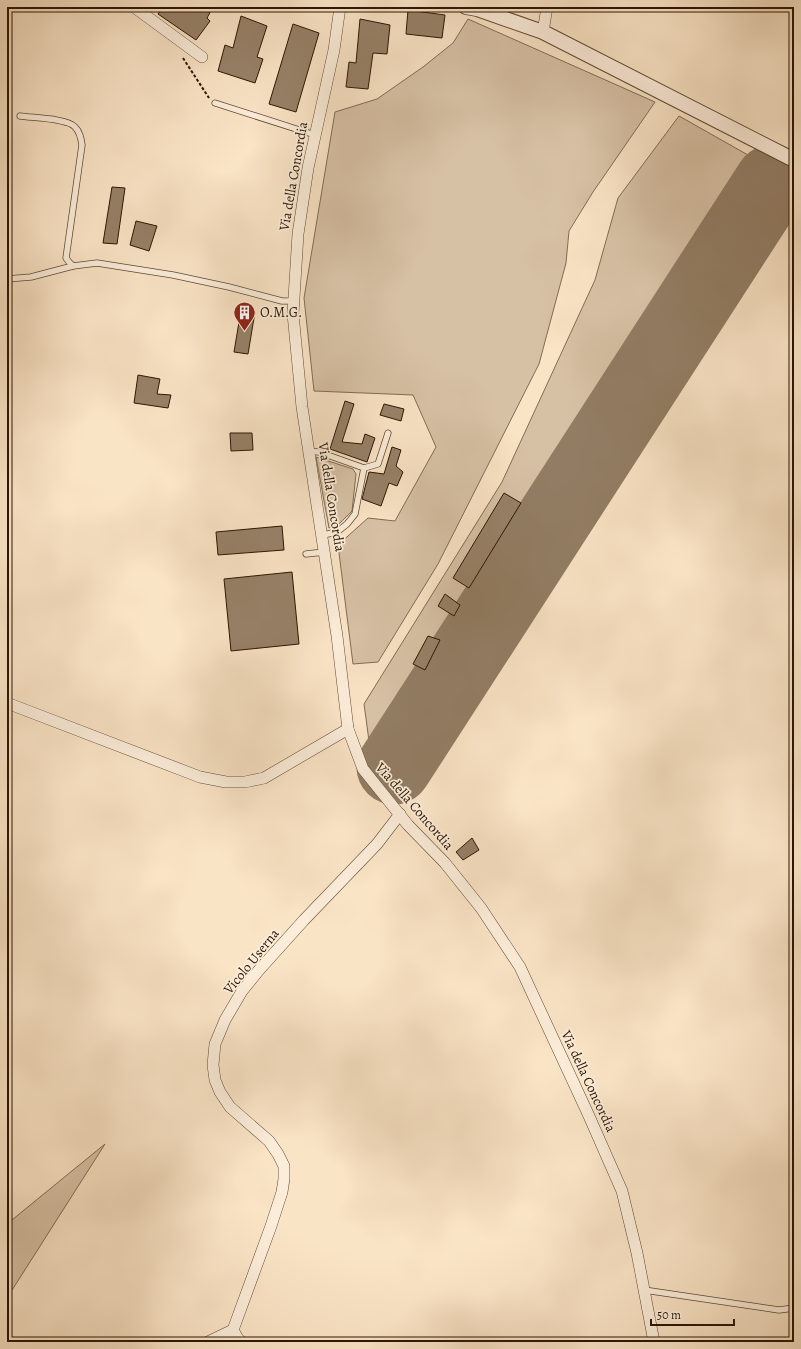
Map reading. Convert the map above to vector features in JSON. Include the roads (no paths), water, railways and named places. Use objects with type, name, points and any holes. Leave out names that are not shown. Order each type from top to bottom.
[{"type":"street","points":[[134,7],[202,58]]},
{"type":"street","name":"Via della Concordia","points":[[340,7],[334,50],[308,168],[298,234],[293,314],[302,406],[338,636],[348,729],[363,769],[400,814],[445,863],[481,908],[520,968],[622,1191],[637,1253],[654,1342]]},
{"type":"street","points":[[543,32],[547,7]]},
{"type":"street","points":[[474,8],[543,32],[794,160]]},
{"type":"street","points":[[7,703],[200,777],[226,782],[245,782],[264,778],[348,729]]},
{"type":"street","name":"Vicolo Userna","points":[[233,1330],[282,1192],[284,1166],[269,1140],[230,1107],[220,1092],[215,1080],[213,1065],[215,1044],[225,1020],[242,991],[304,920],[377,844],[400,814]]},
{"type":"street","points":[[208,1342],[233,1330],[242,1342]]},
{"type":"lane","points":[[215,103],[315,136]]},
{"type":"lane","points":[[20,116],[66,122],[74,126],[80,135],[82,145],[66,258],[73,266]]},
{"type":"lane","points":[[7,279],[31,277],[73,266],[97,263],[174,275],[276,299],[294,301]]},
{"type":"lane","points":[[309,451],[318,452],[364,468],[378,464],[388,433]]},
{"type":"lane","points":[[322,535],[336,532],[347,524],[355,514],[364,468]]},
{"type":"lane","points":[[306,554],[325,552]]},
{"type":"lane","points":[[643,1290],[779,1310],[794,1308]]},
{"type":"place","name":"O.M.G.","points":[[245,332]]}]
